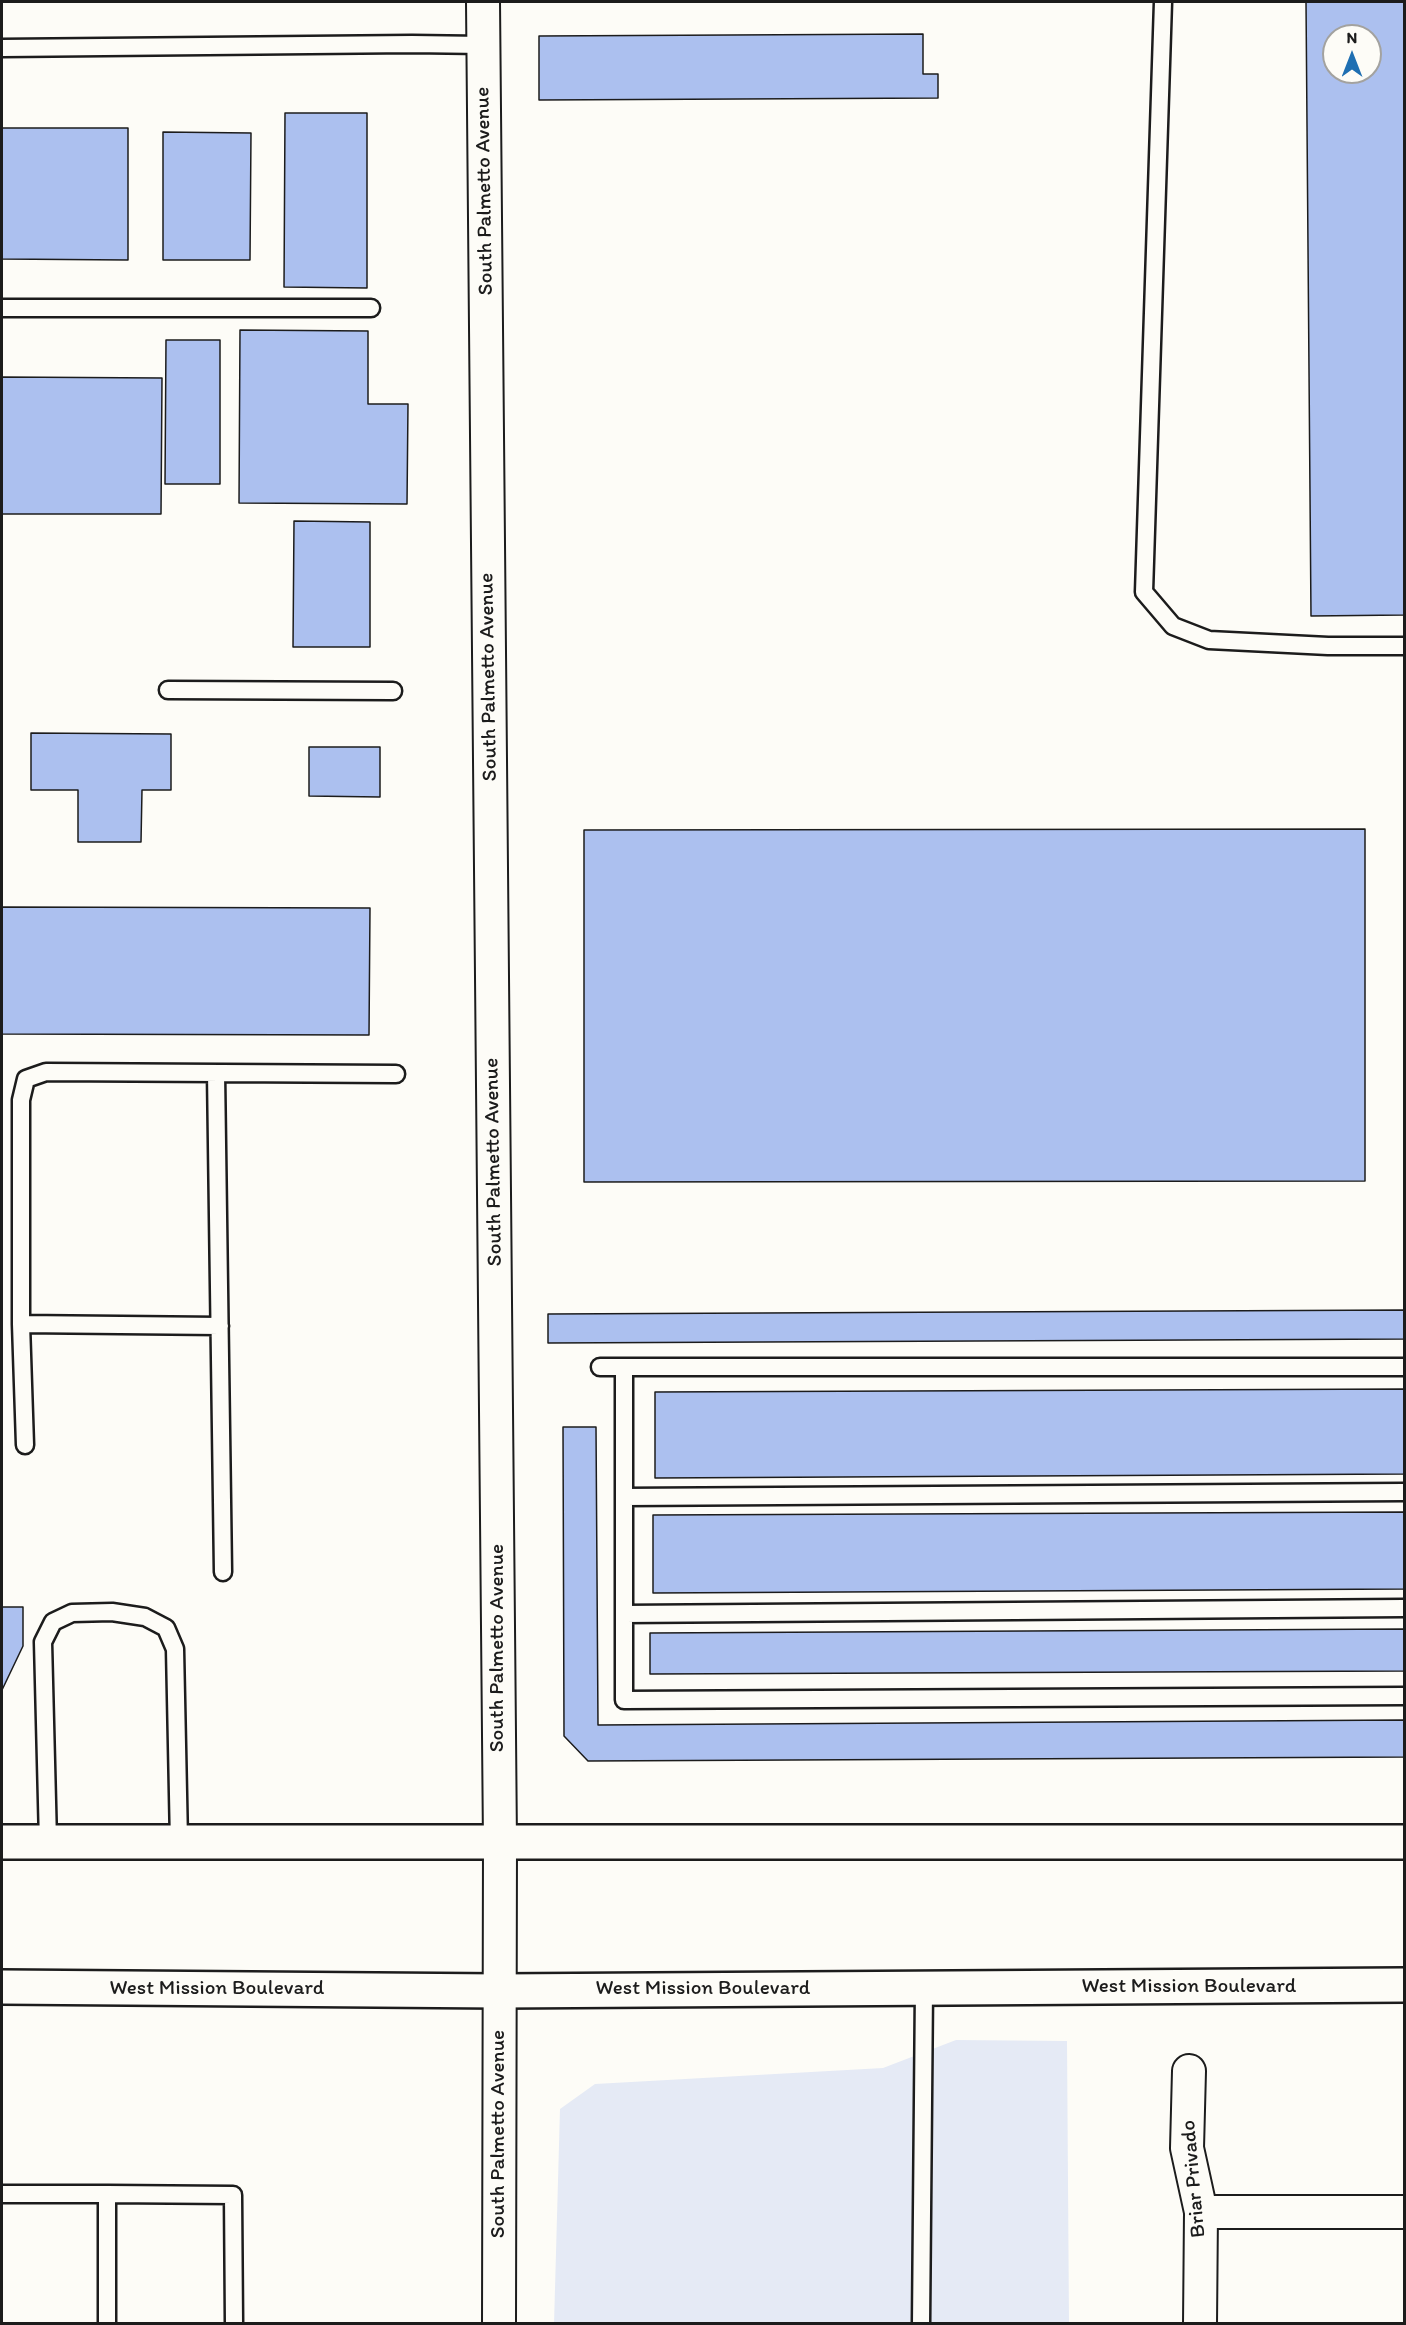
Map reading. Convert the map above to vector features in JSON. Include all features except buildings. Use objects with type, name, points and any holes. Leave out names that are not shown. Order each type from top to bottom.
[{"type":"main road","points":[[2,1842],[1404,1842]]},
{"type":"main road","name":"West Mission Boulevard","points":[[2,1987],[500,1991],[1404,1985]]},
{"type":"street","name":"South Palmetto Avenue","points":[[483,2],[500,1843],[499,2324]]},
{"type":"street","name":"Briar Privado","points":[[1189,2071],[1187,2148],[1201,2212],[1200,2324]]},
{"type":"street","points":[[1201,2212],[1404,2212]]},
{"type":"lane","points":[[1163,2],[1144,592],[1173,626],[1209,640],[1328,646],[1404,646]]},
{"type":"lane","points":[[2,48],[483,45]]},
{"type":"lane","points":[[2,308],[371,308]]},
{"type":"lane","points":[[168,690],[393,691]]},
{"type":"lane","points":[[25,1445],[21,1324],[21,1100],[26,1079],[45,1072],[396,1074]]},
{"type":"lane","points":[[216,1073],[223,1572]]},
{"type":"lane","points":[[21,1324],[220,1326]]},
{"type":"lane","points":[[600,1367],[1404,1367]]},
{"type":"lane","points":[[624,1367],[624,1700],[1404,1696]]},
{"type":"lane","points":[[624,1497],[1404,1492]]},
{"type":"lane","points":[[624,1614],[1404,1608]]},
{"type":"lane","points":[[48,1842],[43,1642],[53,1622],[72,1613],[112,1612],[145,1617],[166,1628],[175,1649],[179,1842]]},
{"type":"lane","points":[[921,2324],[924,1988]]},
{"type":"lane","points":[[2,2194],[233,2195],[234,2324]]},
{"type":"lane","points":[[107,2194],[107,2324]]},
{"type":"shaded area","points":[[956,2040],[1067,2041],[1069,2323],[554,2324],[560,2109],[595,2084],[883,2068]]}]
